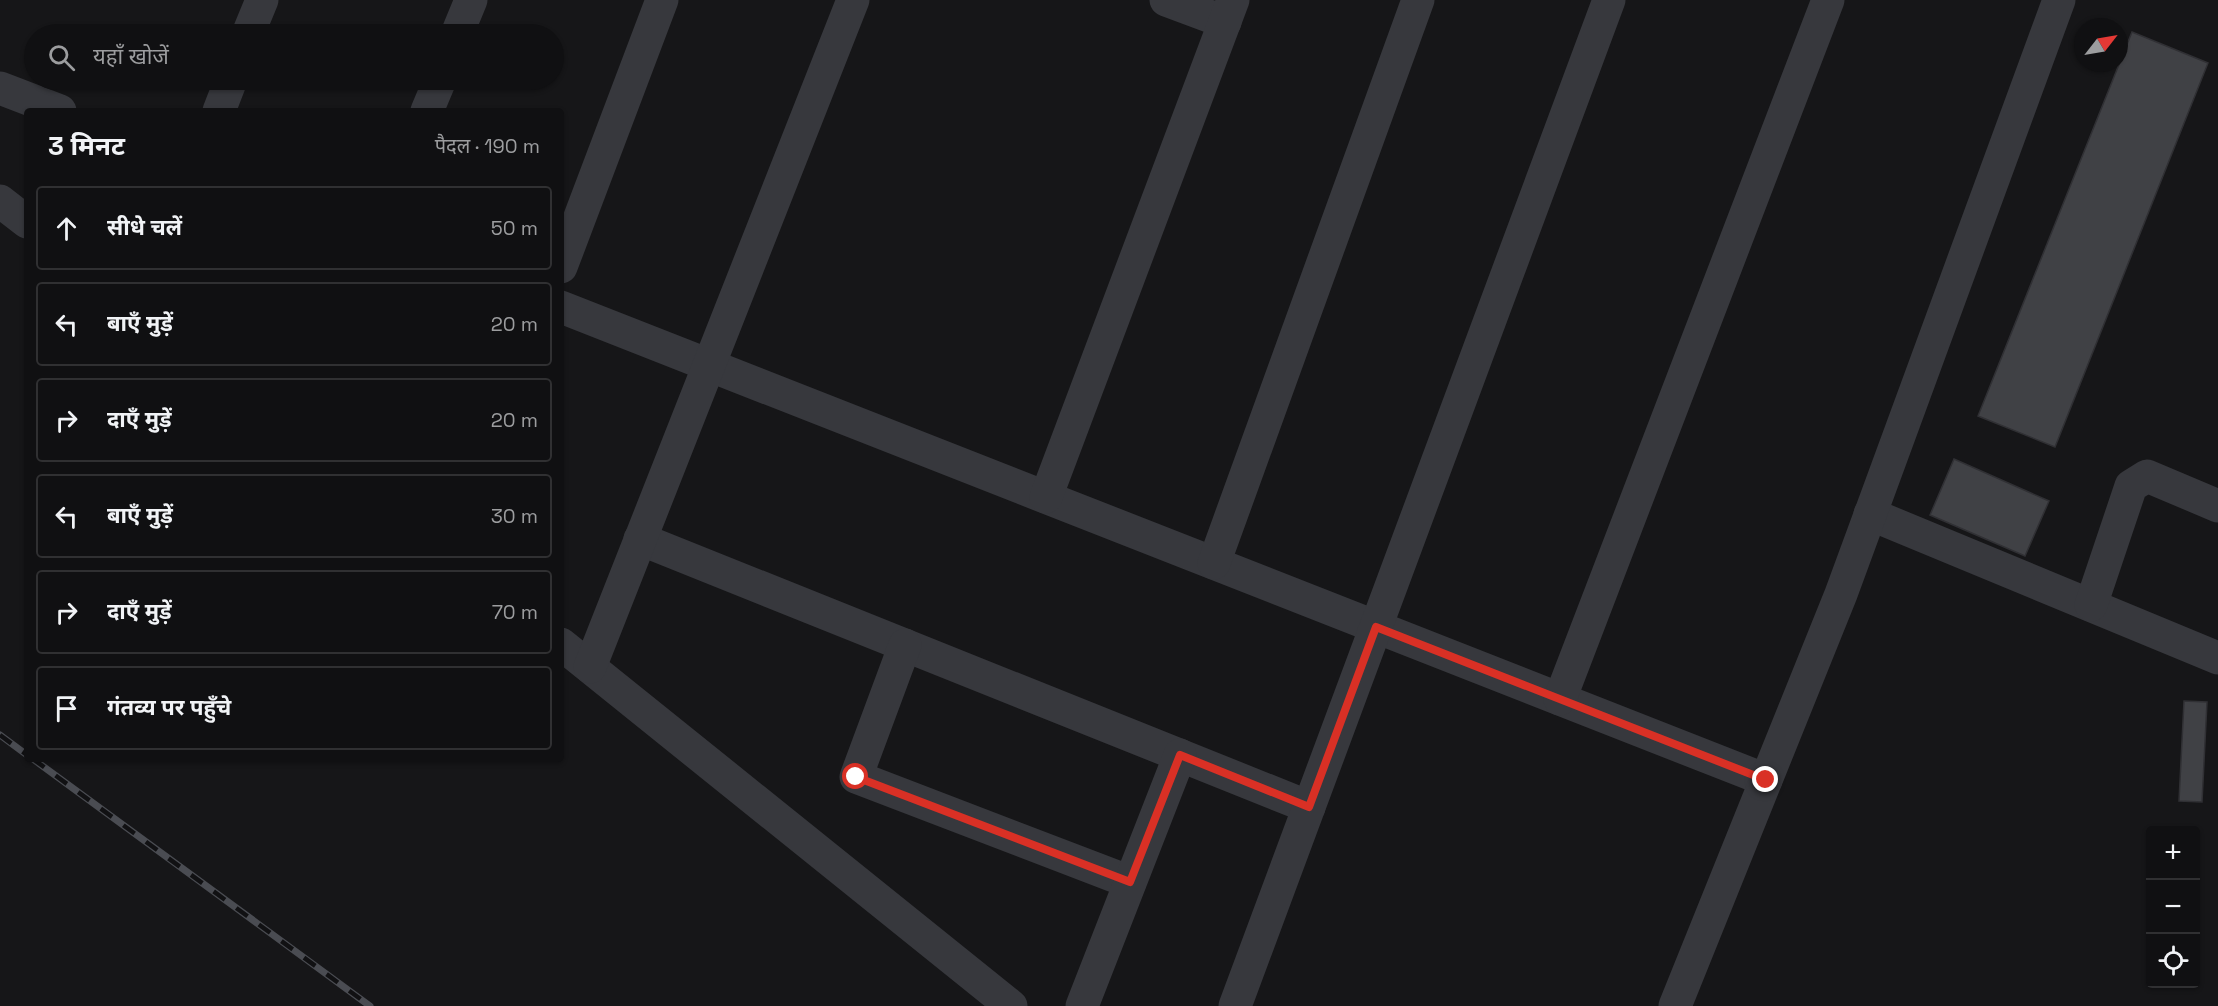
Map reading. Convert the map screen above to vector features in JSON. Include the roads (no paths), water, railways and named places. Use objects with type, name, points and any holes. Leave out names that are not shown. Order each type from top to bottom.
[{"type":"street","points":[[252,24],[262,0]]},
{"type":"street","points":[[461,24],[471,0]]},
{"type":"street","points":[[564,259],[662,0]]},
{"type":"street","points":[[590,667],[853,0]]},
{"type":"street","points":[[1046,497],[1229,11],[1166,0]]},
{"type":"street","points":[[1214,563],[1418,0]]},
{"type":"street","points":[[1236,1006],[1609,0]]},
{"type":"street","points":[[1560,699],[1828,0]]},
{"type":"street","points":[[1675,1006],[1841,594],[2059,0]]},
{"type":"street","points":[[0,88],[52,108]]},
{"type":"street","points":[[220,108],[227,90]]},
{"type":"street","points":[[428,108],[436,90]]},
{"type":"street","points":[[0,201],[24,220]]},
{"type":"street","points":[[564,308],[1766,780]]},
{"type":"street","points":[[2091,605],[2131,486],[2147,476],[2218,506]]},
{"type":"street","points":[[1870,514],[2218,658]]},
{"type":"street","points":[[640,539],[1309,807]]},
{"type":"street","points":[[905,645],[856,777],[1130,882]]},
{"type":"street","points":[[564,646],[1011,1006]]},
{"type":"street","points":[[1082,1006],[1180,755]]},
{"type":"railway","points":[[0,735],[24,753]]},
{"type":"railway","points":[[37,762],[370,1006]]}]
